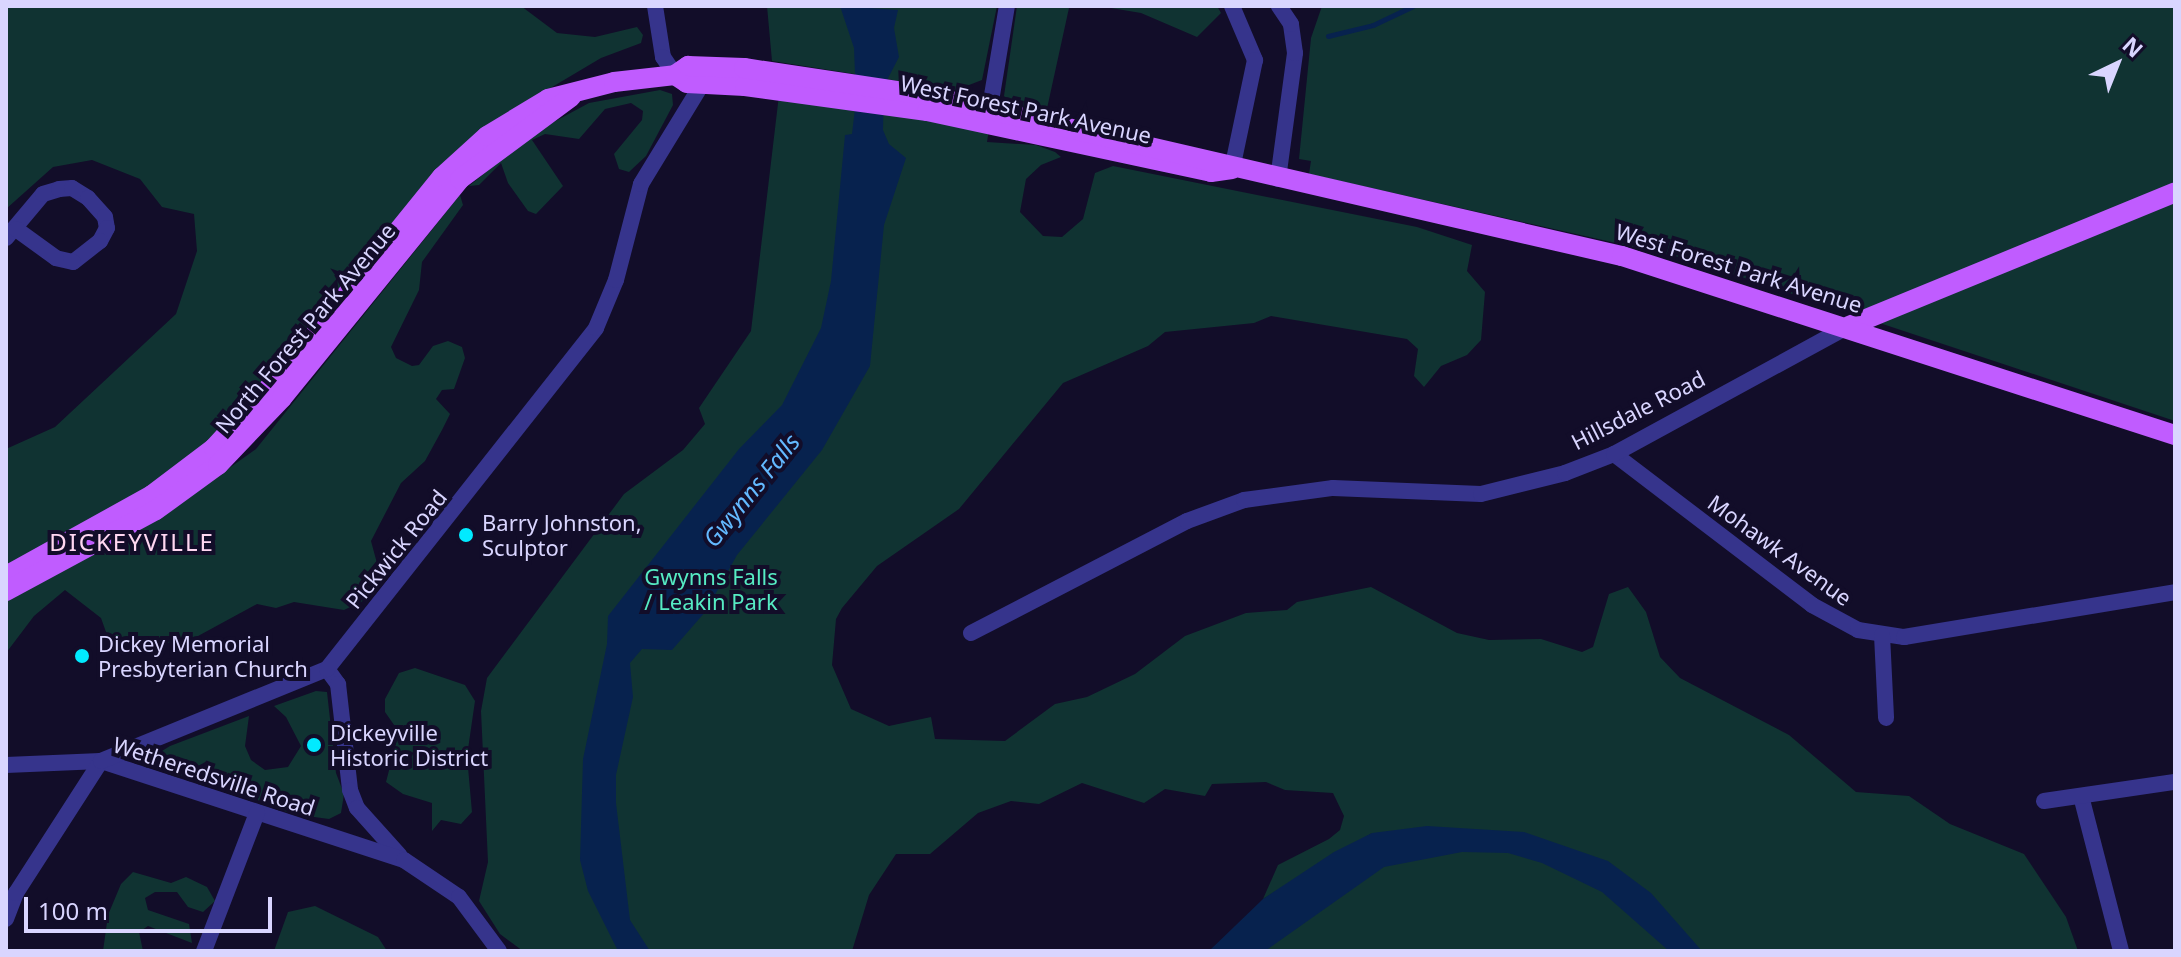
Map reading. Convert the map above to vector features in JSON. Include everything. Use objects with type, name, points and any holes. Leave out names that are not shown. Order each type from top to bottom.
[{"type":"main road","name":"North Forest Park Avenue","points":[[6,576],[152,495],[214,448],[288,367],[450,169],[512,119],[548,99],[675,75],[688,66],[720,66],[812,85]]},
{"type":"main road","name":"North Forest Park Avenue","points":[[675,75],[702,84],[812,85]]},
{"type":"main road","name":"West Forest Park Avenue","points":[[812,85],[988,116],[1211,172],[1232,169],[1658,265],[2175,435]]},
{"type":"main road","name":"North Forest Park Avenue","points":[[6,591],[156,510],[218,465],[282,398],[460,179],[577,92]]},
{"type":"main road","name":"Hillsdale Road","points":[[1849,326],[2175,192]]},
{"type":"street","points":[[655,6],[663,57],[675,75]]},
{"type":"street","points":[[988,116],[1007,6]]},
{"type":"street","points":[[1232,6],[1255,60],[1232,169]]},
{"type":"street","points":[[1278,179],[1295,53],[1291,24],[1279,6]]},
{"type":"street","name":"Pickwick Road","points":[[101,761],[327,669],[596,328],[616,280],[641,184],[702,84]]},
{"type":"street","points":[[72,188],[96,206],[107,228],[100,241],[73,262],[56,258],[11,233],[43,194],[72,188]]},
{"type":"street","name":"Hillsdale Road","points":[[971,633],[1187,521],[1244,500],[1333,488],[1481,494],[1537,482],[1614,454],[1849,326]]},
{"type":"street","name":"Mohawk Avenue","points":[[1614,454],[1812,605],[1858,630],[1904,637],[2175,592]]},
{"type":"street","points":[[1882,635],[1886,718]]},
{"type":"street","name":"Wetheredsville Road","points":[[327,669],[338,684],[350,790],[357,808],[404,860],[459,897],[499,951]]},
{"type":"street","points":[[6,919],[16,893],[101,761]]},
{"type":"street","name":"Wetheredsville Road","points":[[6,765],[101,761],[404,860]]},
{"type":"street","points":[[2044,801],[2175,782]]},
{"type":"street","points":[[2081,796],[2121,951]]},
{"type":"street","points":[[204,951],[257,813]]},
{"type":"green space","points":[[6,6],[521,6],[557,33],[595,37],[637,27],[643,35],[641,43],[601,58],[500,118],[246,408],[173,474],[6,569],[6,449],[55,427],[176,314],[197,251],[194,214],[162,207],[140,179],[92,160],[53,167],[6,209]]},
{"type":"green space","points":[[767,6],[997,6],[982,80],[956,90],[772,61]]},
{"type":"green space","points":[[1017,6],[1069,8],[1046,113],[1014,105],[1004,96]]},
{"type":"green space","points":[[1099,6],[1217,6],[1221,13],[1197,37],[1141,13]]},
{"type":"green space","points":[[1322,6],[2175,6],[2175,421],[1687,259],[1309,174],[1311,161],[1299,159],[1311,38]]},
{"type":"green space","points":[[660,90],[672,94],[673,105],[646,156],[629,172],[619,169],[614,154],[642,120],[643,111],[631,103],[605,109],[579,139],[545,134],[532,140],[563,186],[536,214],[528,211],[508,183],[501,163],[479,185],[469,186],[537,131],[589,103]]},
{"type":"green space","name":"Gwynns Falls / Leakin Park","points":[[779,95],[989,129],[987,142],[1036,145],[1055,152],[1061,157],[1041,165],[1026,179],[1020,212],[1043,236],[1062,237],[1083,219],[1095,173],[1113,166],[1417,227],[1472,245],[1467,271],[1485,292],[1481,340],[1467,355],[1441,366],[1424,387],[1414,376],[1418,349],[1407,339],[1271,316],[1254,323],[1165,332],[1148,346],[1063,383],[959,509],[877,566],[842,608],[836,619],[832,665],[851,709],[889,726],[931,717],[935,739],[1005,741],[1055,704],[1087,697],[1135,674],[1185,636],[1246,613],[1287,610],[1297,602],[1371,587],[1457,633],[1489,640],[1541,639],[1582,652],[1593,647],[1609,594],[1628,587],[1646,612],[1660,657],[1680,678],[1789,735],[1856,792],[1909,796],[1950,824],[2024,854],[2066,917],[2078,951],[1263,951],[1372,833],[1263,899],[1278,865],[1329,839],[1340,830],[1344,816],[1333,793],[1285,790],[1266,782],[1212,784],[1205,796],[1165,789],[1144,803],[1082,783],[1039,804],[1011,801],[978,813],[930,854],[896,854],[869,895],[852,951],[523,951],[500,934],[479,901],[488,862],[481,711],[487,678],[624,494],[683,450],[705,424],[699,408],[751,331]]},
{"type":"green space","points":[[460,195],[463,205],[422,262],[419,290],[391,347],[396,358],[412,366],[419,365],[433,346],[448,341],[462,347],[465,358],[454,389],[442,390],[436,399],[450,414],[442,430],[425,461],[401,483],[371,541],[378,567],[375,587],[365,600],[344,610],[294,602],[276,608],[257,604],[187,642],[111,646],[101,618],[65,590],[34,616],[6,653],[6,601],[156,520],[256,449]]},
{"type":"green space","points":[[415,668],[465,685],[475,701],[467,756],[472,812],[461,824],[441,820],[432,831],[432,803],[403,794],[386,782],[399,732],[385,712],[385,699],[399,673]]},
{"type":"green space","points":[[316,691],[327,692],[336,773],[344,794],[341,813],[329,819],[292,814],[213,782],[208,778],[213,764],[207,761],[179,777],[146,761],[170,746],[249,716],[245,746],[251,760],[265,770],[288,767],[301,746],[286,717],[274,706]]},
{"type":"green space","points":[[133,872],[171,883],[186,877],[207,887],[215,901],[203,912],[188,907],[177,892],[155,892],[145,898],[148,910],[189,924],[192,943],[148,926],[139,932],[143,951],[103,951],[108,915],[121,884]]},
{"type":"green space","points":[[315,906],[378,937],[387,951],[274,951],[288,912]]},
{"type":"water","name":"Gwynns Falls","points":[[840,6],[898,10],[894,28],[899,57],[884,86],[883,130],[889,144],[906,158],[884,225],[870,366],[822,450],[737,555],[706,611],[672,650],[642,649],[630,663],[633,697],[616,775],[616,803],[630,920],[650,951],[618,951],[588,891],[580,860],[583,759],[607,644],[608,616],[739,449],[782,405],[821,328],[831,281],[845,135],[852,134],[856,100],[854,48]]},
{"type":"water","points":[[1427,826],[1524,832],[1608,861],[1651,893],[1702,951],[1669,951],[1602,892],[1542,863],[1508,853],[1462,852],[1384,867],[1265,951],[1209,951],[1263,899],[1334,852],[1372,833]]},
{"type":"waterway","points":[[1328,36],[1373,25],[1413,6]]},
{"type":"place","name":"Barry Johnston, Sculptor","points":[[466,535]]},
{"type":"place","name":"Dickey Memorial Presbyterian Church","points":[[82,656]]},
{"type":"place","name":"Dickeyville Historic District","points":[[314,745]]},
{"type":"district","name":"DICKEYVILLE","points":[[132,542]]}]
